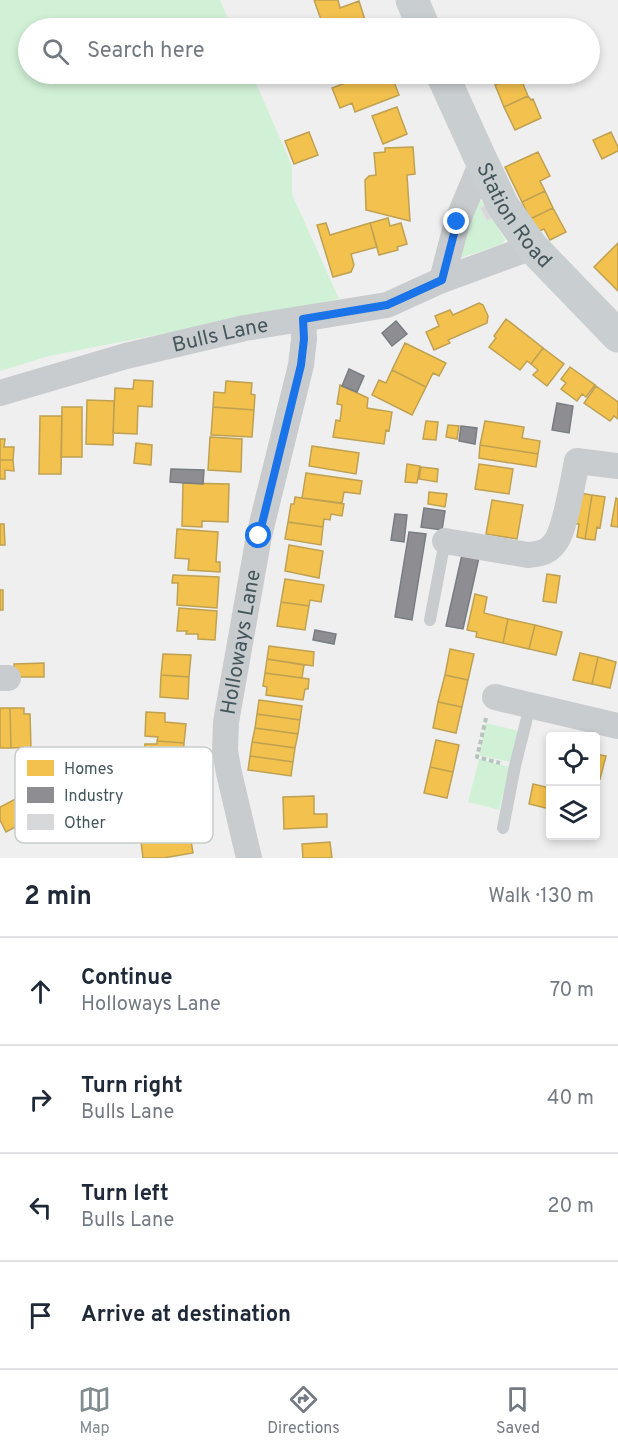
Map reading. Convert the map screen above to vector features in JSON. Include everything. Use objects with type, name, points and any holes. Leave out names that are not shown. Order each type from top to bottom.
[{"type":"street","points":[[412,0],[420,18]]},
{"type":"street","name":"Station Road","points":[[447,84],[503,206],[532,247],[618,336]]},
{"type":"street","points":[[442,280],[457,222],[482,162]]},
{"type":"street","name":"Bulls Lane","points":[[0,393],[126,356],[245,328],[387,305],[442,280],[532,247]]},
{"type":"street","name":"Holloways Lane","points":[[249,858],[225,751],[226,722],[259,536],[301,365],[304,339],[303,319]]},
{"type":"street","points":[[445,541],[528,555],[542,554],[555,544],[563,522],[577,461],[618,466]]},
{"type":"street","points":[[495,697],[618,726]]},
{"type":"lane","points":[[430,620],[445,541]]},
{"type":"lane","points":[[503,828],[530,706]]},
{"type":"path","points":[[495,697],[491,697],[477,757],[515,766]]},
{"type":"green space","points":[[0,0],[220,0],[228,18],[18,18],[18,84],[256,84],[292,166],[292,194],[339,299],[49,356],[0,371]]},
{"type":"green space","points":[[477,201],[481,201],[485,206],[480,209],[487,221],[492,218],[505,240],[502,244],[460,258],[457,255]]},
{"type":"green space","points":[[486,723],[519,731],[511,762],[478,755]]},
{"type":"green space","points":[[479,759],[510,767],[499,810],[468,802]]},
{"type":"building: Homes","points":[[314,0],[338,0],[340,8],[359,1],[364,18],[320,18]]},
{"type":"building: Homes","points":[[343,84],[395,84],[399,95],[355,112],[352,103],[340,108],[332,88]]},
{"type":"building: Homes","points":[[523,84],[528,96],[504,107],[495,85]]},
{"type":"building: Homes","points":[[528,96],[531,100],[533,99],[541,118],[515,130],[504,107]]},
{"type":"building: Homes","points":[[397,107],[407,134],[383,144],[372,116]]},
{"type":"building: Homes","points":[[309,132],[318,155],[294,164],[285,141]]},
{"type":"building: Homes","points":[[611,132],[618,151],[602,159],[593,140]]},
{"type":"building: Homes","points":[[413,147],[415,174],[407,175],[410,221],[366,210],[365,180],[369,176],[376,175],[374,153],[385,152],[385,148]]},
{"type":"building: Homes","points":[[538,152],[550,176],[540,181],[545,191],[522,202],[505,167]]},
{"type":"building: Homes","points":[[545,191],[553,208],[530,219],[522,202]]},
{"type":"building: Homes","points":[[553,208],[566,232],[550,240],[544,229],[537,232],[530,219]]},
{"type":"building: Homes","points":[[388,218],[390,226],[401,223],[407,244],[397,247],[398,250],[379,255],[370,223]]},
{"type":"building: Homes","points":[[326,223],[330,235],[370,223],[377,247],[351,254],[354,265],[351,272],[333,277],[317,225]]},
{"type":"building: Homes","points":[[618,243],[618,291],[594,267]]},
{"type":"building: Homes","points":[[479,303],[483,305],[488,316],[487,323],[448,340],[450,343],[434,350],[426,332],[439,326],[435,316],[450,310],[453,315]]},
{"type":"building: Homes","points":[[506,319],[543,348],[531,364],[527,361],[520,370],[489,347]]},
{"type":"building: Homes","points":[[405,343],[446,363],[439,376],[433,373],[426,387],[392,370]]},
{"type":"building: Homes","points":[[543,348],[564,364],[547,386],[533,375],[538,370],[531,364]]},
{"type":"building: Homes","points":[[570,367],[595,385],[586,397],[582,394],[577,401],[561,389],[566,383],[561,379]]},
{"type":"building: Homes","points":[[392,370],[426,387],[412,415],[372,395],[379,380],[386,383]]},
{"type":"building: Homes","points":[[134,380],[153,381],[152,407],[138,406],[137,434],[113,433],[115,388],[133,389]]},
{"type":"building: Homes","points":[[226,381],[252,383],[251,394],[255,395],[254,410],[213,407],[214,392],[225,393]]},
{"type":"building: Homes","points":[[340,385],[368,398],[367,408],[392,412],[384,444],[333,437],[336,420],[340,421],[342,405],[337,404]]},
{"type":"building: Homes","points":[[596,386],[618,402],[618,419],[614,416],[610,421],[584,403]]},
{"type":"building: Homes","points":[[87,400],[114,401],[113,445],[86,444]]},
{"type":"building: Homes","points":[[62,407],[82,407],[82,457],[61,457]]},
{"type":"building: Homes","points":[[213,407],[254,410],[252,437],[211,435]]},
{"type":"building: Homes","points":[[40,416],[62,416],[61,474],[39,474]]},
{"type":"building: Homes","points":[[426,421],[438,422],[436,440],[423,439]]},
{"type":"building: Homes","points":[[485,421],[524,427],[522,438],[540,441],[538,454],[480,445]]},
{"type":"building: Homes","points":[[448,425],[459,426],[457,439],[446,437]]},
{"type":"building: Homes","points":[[210,437],[242,439],[241,472],[208,470]]},
{"type":"building: Homes","points":[[0,439],[5,439],[4,447],[14,447],[13,460],[0,460]]},
{"type":"building: Homes","points":[[136,443],[152,445],[151,465],[134,463]]},
{"type":"building: Homes","points":[[480,445],[538,454],[536,467],[479,458]]},
{"type":"building: Homes","points":[[312,446],[359,453],[356,474],[309,466]]},
{"type":"building: Homes","points":[[0,460],[13,460],[14,471],[5,470],[5,479],[0,479]]},
{"type":"building: Homes","points":[[407,464],[420,466],[417,483],[405,482]]},
{"type":"building: Homes","points":[[479,464],[513,469],[509,494],[475,489]]},
{"type":"building: Homes","points":[[421,467],[438,469],[437,482],[419,479]]},
{"type":"building: Homes","points":[[306,473],[362,481],[360,494],[344,492],[342,503],[302,498]]},
{"type":"building: Homes","points":[[183,483],[229,484],[228,522],[202,521],[202,527],[182,526]]},
{"type":"building: Homes","points":[[429,492],[447,494],[445,507],[428,504]]},
{"type":"building: Homes","points":[[580,493],[592,495],[585,539],[577,537],[579,524],[576,524]]},
{"type":"building: Homes","points":[[592,495],[605,497],[600,528],[597,527],[595,540],[585,539]]},
{"type":"building: Homes","points":[[295,497],[344,504],[342,516],[331,514],[330,520],[324,519],[323,527],[288,522],[291,504],[294,504]]},
{"type":"building: Homes","points":[[616,498],[618,499],[618,527],[611,526]]},
{"type":"building: Homes","points":[[492,500],[523,505],[517,539],[486,534]]},
{"type":"building: Homes","points":[[288,522],[323,527],[321,545],[285,539]]},
{"type":"building: Homes","points":[[0,524],[4,524],[5,545],[0,545]]},
{"type":"building: Homes","points":[[177,529],[218,532],[216,562],[220,562],[220,572],[188,570],[189,559],[175,558]]},
{"type":"building: Homes","points":[[289,545],[323,551],[319,578],[285,571]]},
{"type":"building: Homes","points":[[547,574],[560,576],[556,603],[543,601]]},
{"type":"building: Homes","points":[[173,575],[219,577],[217,608],[177,605],[178,583],[172,583]]},
{"type":"building: Homes","points":[[285,579],[324,585],[321,602],[310,600],[309,606],[281,602]]},
{"type":"building: Homes","points":[[0,590],[3,590],[3,610],[0,610]]},
{"type":"building: Homes","points":[[475,594],[487,597],[484,613],[508,619],[503,643],[476,637],[477,632],[467,630]]},
{"type":"building: Homes","points":[[281,602],[309,606],[305,630],[277,626]]},
{"type":"building: Homes","points":[[179,608],[217,611],[215,640],[198,639],[198,634],[177,631]]},
{"type":"building: Homes","points":[[508,619],[535,625],[529,649],[503,643]]},
{"type":"building: Homes","points":[[535,625],[562,632],[556,655],[529,649]]},
{"type":"building: Homes","points":[[269,646],[314,652],[313,666],[267,659]]},
{"type":"building: Homes","points":[[450,649],[474,654],[468,680],[445,675]]},
{"type":"building: Homes","points":[[580,653],[598,657],[592,684],[573,680]]},
{"type":"building: Homes","points":[[163,654],[191,655],[189,677],[161,675]]},
{"type":"building: Homes","points":[[598,657],[616,662],[610,688],[592,684]]},
{"type":"building: Homes","points":[[267,659],[304,665],[302,678],[265,673]]},
{"type":"building: Homes","points":[[44,663],[44,677],[15,677],[14,664]]},
{"type":"building: Homes","points":[[265,673],[309,679],[303,700],[266,695],[267,687],[263,686]]},
{"type":"building: Homes","points":[[161,675],[189,677],[188,699],[160,697]]},
{"type":"building: Homes","points":[[445,675],[468,680],[462,707],[438,702]]},
{"type":"building: Homes","points":[[259,700],[302,706],[300,720],[257,714]]},
{"type":"building: Homes","points":[[438,702],[462,707],[456,733],[433,728]]},
{"type":"building: Homes","points":[[0,708],[10,708],[11,748],[0,748]]},
{"type":"building: Homes","points":[[10,708],[24,708],[24,714],[30,714],[31,747],[11,748]]},
{"type":"building: Homes","points":[[146,712],[165,713],[165,722],[186,724],[184,743],[157,741],[158,737],[145,736]]},
{"type":"building: Homes","points":[[257,714],[300,720],[298,734],[255,728]]},
{"type":"building: Homes","points":[[255,728],[298,734],[295,748],[252,742]]},
{"type":"building: Homes","points":[[436,740],[459,745],[453,772],[430,767]]},
{"type":"building: Homes","points":[[157,741],[184,743],[184,747],[145,747],[145,744],[157,744]]},
{"type":"building: Homes","points":[[252,742],[295,748],[293,762],[250,756]]},
{"type":"building: Homes","points":[[600,755],[606,756],[600,779]]},
{"type":"building: Homes","points":[[250,756],[293,762],[291,776],[248,770]]},
{"type":"building: Homes","points":[[430,767],[453,772],[447,798],[424,793]]},
{"type":"building: Homes","points":[[533,784],[546,787],[546,808],[529,804]]},
{"type":"building: Homes","points":[[314,796],[314,814],[327,814],[327,827],[284,829],[283,797]]},
{"type":"building: Homes","points":[[15,799],[15,827],[6,832],[0,820],[0,807]]},
{"type":"building: Homes","points":[[330,842],[332,858],[303,858],[302,844]]},
{"type":"building: Homes","points":[[141,843],[191,843],[193,853],[163,858],[143,858]]},
{"type":"building: Industry","points":[[396,321],[407,334],[392,346],[382,333]]},
{"type":"building: Industry","points":[[349,369],[364,376],[357,392],[342,386]]},
{"type":"building: Industry","points":[[557,403],[573,406],[569,433],[552,430]]},
{"type":"building: Industry","points":[[461,426],[477,428],[475,444],[459,441]]},
{"type":"building: Industry","points":[[171,469],[204,470],[203,484],[170,482]]},
{"type":"building: Industry","points":[[424,508],[445,511],[442,530],[421,527]]},
{"type":"building: Industry","points":[[395,514],[407,515],[404,542],[391,540]]},
{"type":"building: Industry","points":[[409,532],[426,534],[412,620],[395,617]]},
{"type":"building: Industry","points":[[463,550],[480,553],[463,629],[446,626]]},
{"type":"building: Industry","points":[[315,630],[336,634],[334,644],[313,640]]},
{"type":"building: Other","points":[[486,205],[493,217],[487,221],[480,208]]},
{"type":"route","points":[[259,536],[301,365],[304,339],[303,319],[387,305],[442,280],[457,222]]}]
